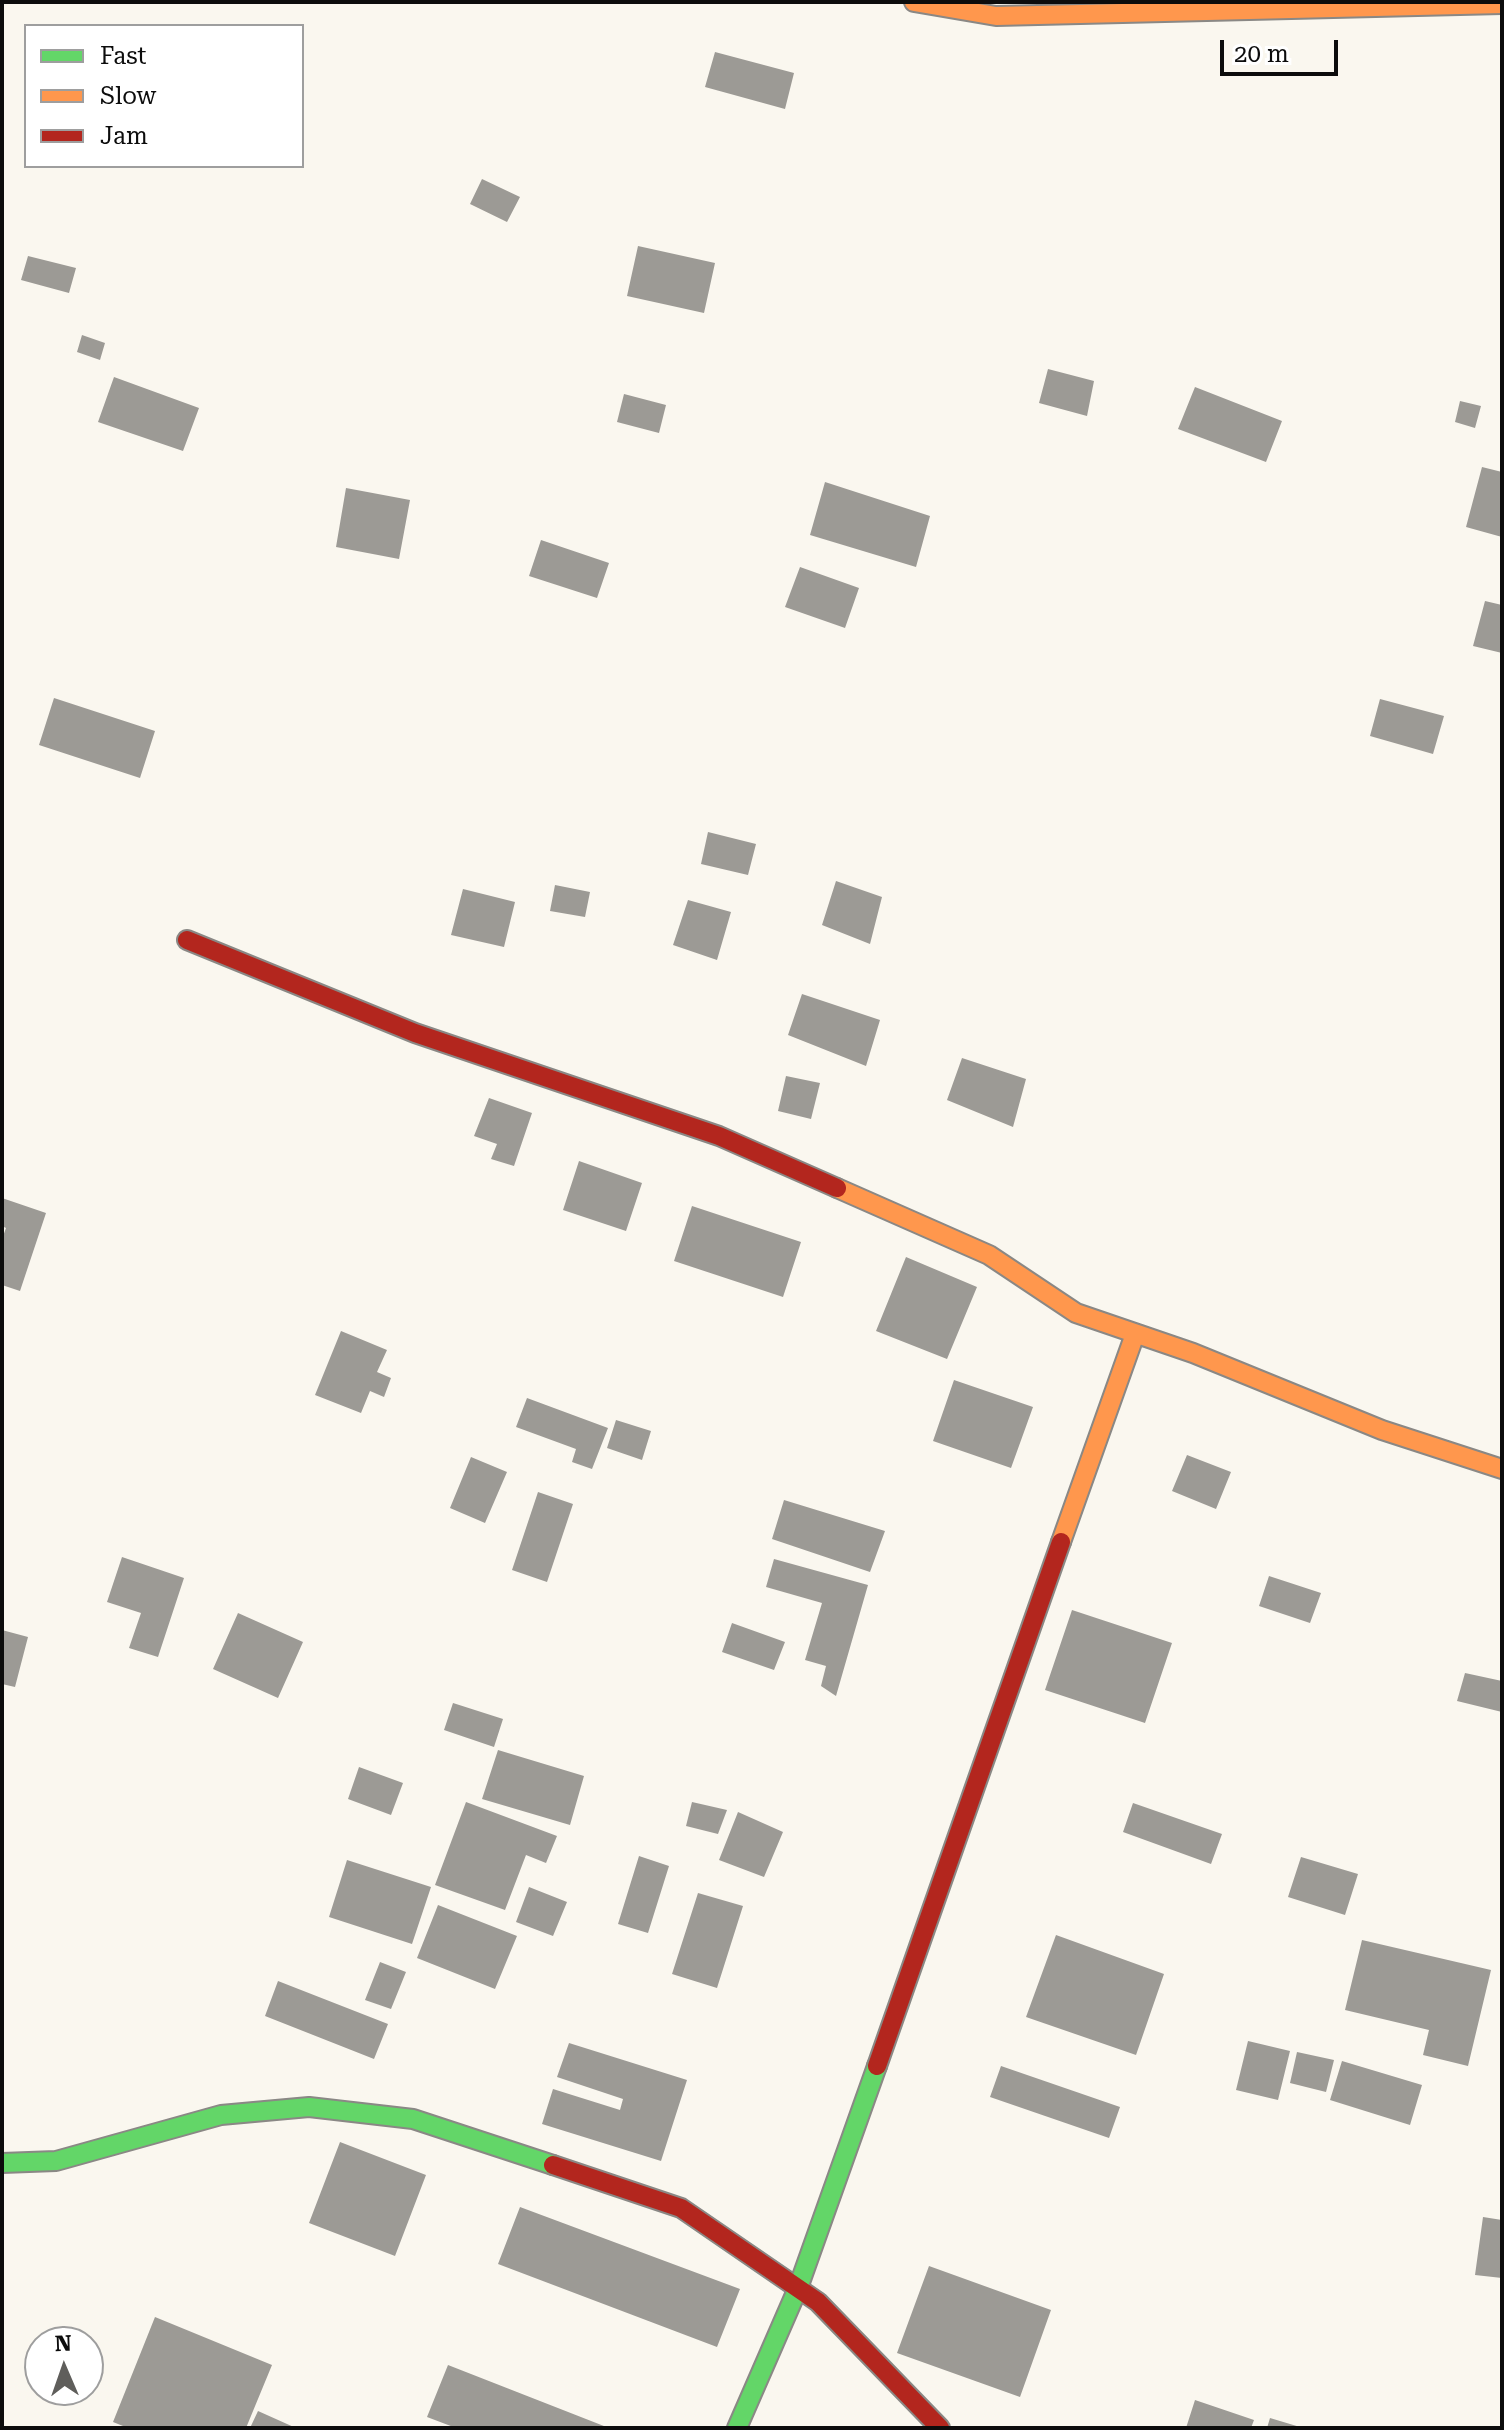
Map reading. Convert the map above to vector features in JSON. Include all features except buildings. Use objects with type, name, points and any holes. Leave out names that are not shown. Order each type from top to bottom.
[{"type":"street","points":[[914,2],[996,16],[1502,4]]},
{"type":"street","points":[[187,940],[415,1033],[719,1136],[989,1255],[1076,1313],[1193,1353],[1382,1430],[1502,1469]]},
{"type":"street","points":[[737,2428],[798,2288],[1135,1334]]},
{"type":"street","points":[[2,2163],[56,2161],[221,2115],[309,2107],[413,2119],[681,2208],[818,2302],[940,2428]]},
{"type":"traffic: fast","points":[[737,2428],[798,2288],[877,2066]]},
{"type":"traffic: fast","points":[[2,2163],[56,2161],[221,2115],[309,2107],[413,2119],[553,2165]]},
{"type":"traffic: slow","points":[[914,2],[996,16],[1502,4]]},
{"type":"traffic: slow","points":[[837,1188],[989,1255],[1076,1313],[1193,1353],[1382,1430],[1502,1469]]},
{"type":"traffic: slow","points":[[1061,1542],[1135,1334]]},
{"type":"traffic: jam","points":[[187,940],[415,1033],[719,1136],[837,1188]]},
{"type":"traffic: jam","points":[[877,2066],[1061,1542]]},
{"type":"traffic: jam","points":[[553,2165],[681,2208],[818,2302],[940,2428]]}]
